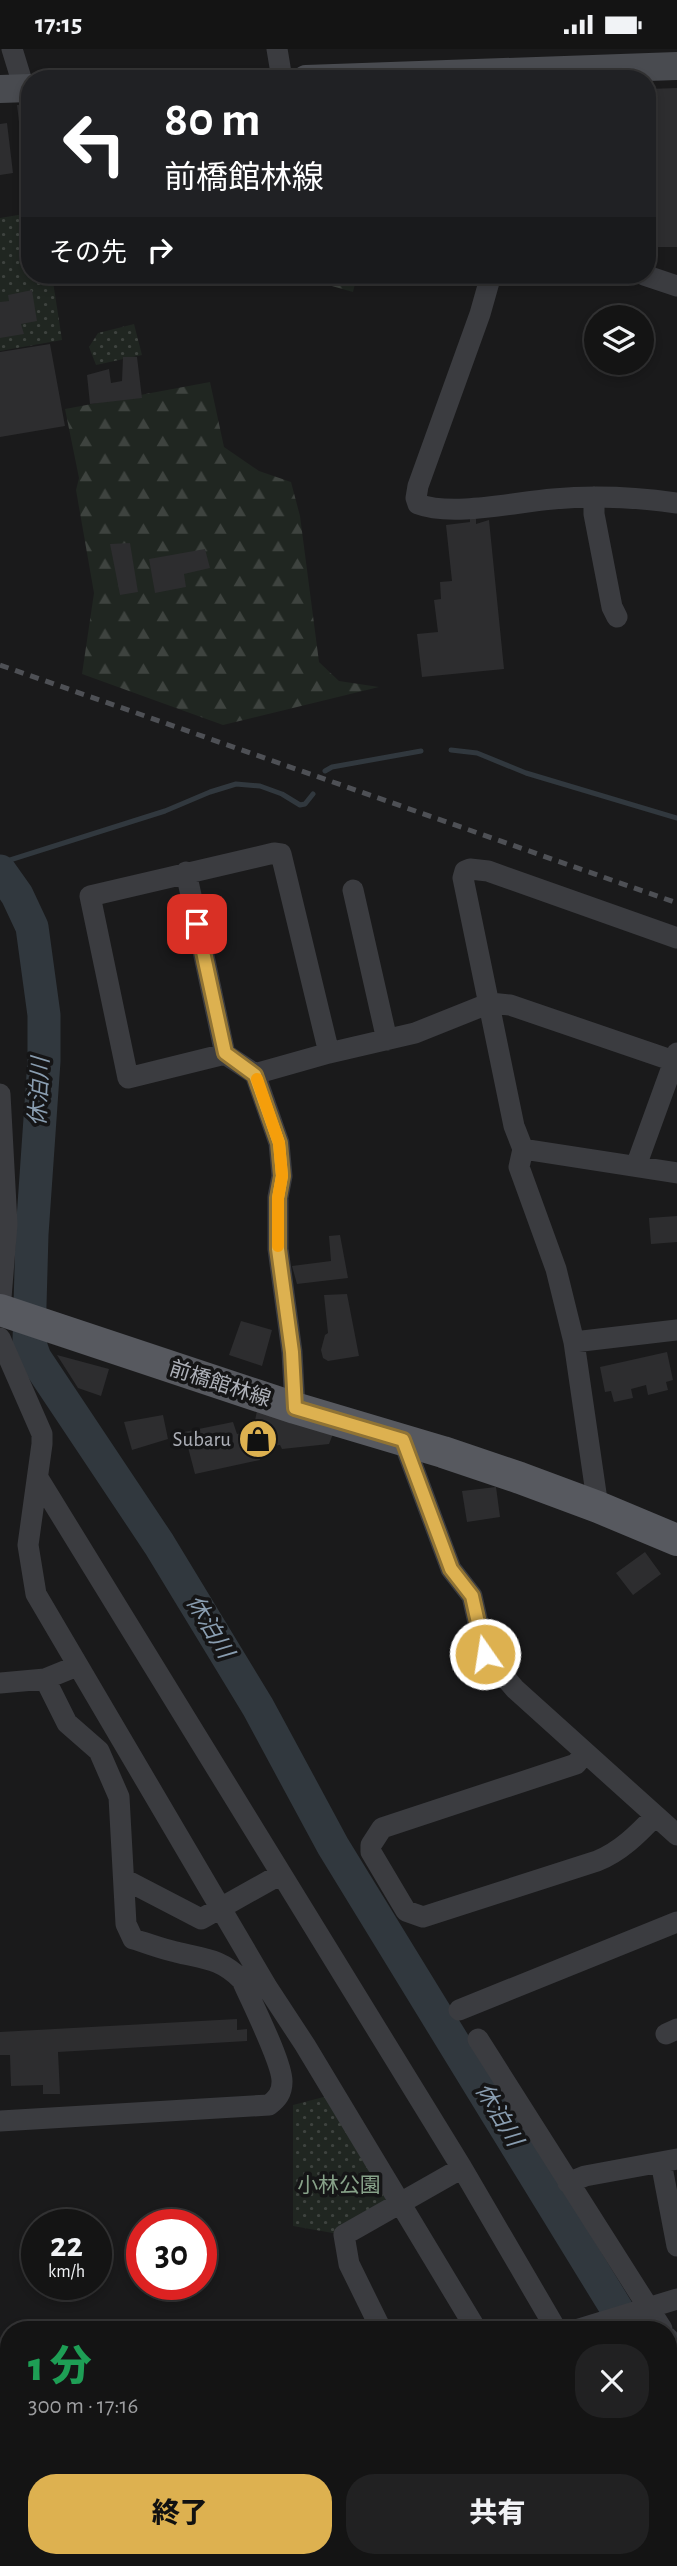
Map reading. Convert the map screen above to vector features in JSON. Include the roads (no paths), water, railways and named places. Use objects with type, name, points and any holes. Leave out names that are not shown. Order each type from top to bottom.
[{"type":"main road","points":[[563,70],[677,66]]},
{"type":"main road","name":"前橋館林線","points":[[8,1319],[520,1478],[598,1507],[677,1541]]},
{"type":"street","points":[[12,49],[18,88]]},
{"type":"street","points":[[277,49],[280,70]]},
{"type":"street","points":[[656,279],[677,286]]},
{"type":"street","points":[[488,284],[418,486],[418,504],[428,508],[447,509],[594,497],[637,498],[677,503]]},
{"type":"street","points":[[594,497],[594,514],[612,607],[617,617]]},
{"type":"street","points":[[225,1053],[128,1078],[90,895],[274,853],[281,854],[329,1053]]},
{"type":"street","points":[[598,1507],[574,1342],[556,1269],[519,1167],[523,1149],[514,1126],[463,878],[465,871],[488,871],[677,938]]},
{"type":"street","points":[[186,872],[225,1053],[255,1075],[279,1143],[282,1176],[278,1198],[278,1249],[292,1352],[295,1408]]},
{"type":"street","points":[[353,890],[387,1040]]},
{"type":"street","points":[[255,1075],[329,1053],[415,1033],[489,1003],[510,1005],[676,1057],[636,1166]]},
{"type":"street","points":[[0,1094],[8,1319],[42,1434],[28,1545],[36,1594],[221,1910],[471,2321]]},
{"type":"street","points":[[523,1149],[677,1173]]},
{"type":"street","points":[[574,1342],[677,1330]]},
{"type":"street","points":[[403,1440],[451,1569],[472,1596],[485,1654],[515,1689],[677,1835]]},
{"type":"street","points":[[38,1478],[462,2168],[551,2321]]},
{"type":"street","points":[[0,1683],[45,1679],[77,1666]]},
{"type":"street","points":[[0,2120],[269,2105],[278,2098],[282,2084],[282,2077],[242,1980],[234,1972],[212,1958],[176,1952],[133,1939],[127,1924],[119,1797],[99,1751],[67,1723],[45,1679]]},
{"type":"street","points":[[585,1753],[576,1764],[382,1828],[371,1845],[371,1852],[406,1911],[423,1917],[597,1861],[609,1856],[637,1835],[654,1816]]},
{"type":"street","points":[[124,1879],[201,1919],[281,1874]]},
{"type":"street","points":[[459,2010],[677,1922]]},
{"type":"street","points":[[478,2039],[568,2183],[640,2310],[653,2321]]},
{"type":"street","points":[[568,2183],[585,2176],[669,2160],[677,2246]]},
{"type":"street","points":[[377,2321],[349,2264],[344,2235],[462,2168]]},
{"type":"street","points":[[606,2321],[677,2299]]},
{"type":"waterway","points":[[451,750],[477,753],[526,773],[677,818]]},
{"type":"waterway","points":[[325,771],[332,767],[421,751]]},
{"type":"waterway","points":[[0,863],[165,811],[236,784],[260,786],[282,794],[300,805],[305,804],[313,794]]},
{"type":"waterway","name":"休泊川","points":[[0,871],[17,895],[32,927],[44,1015],[44,1061],[32,1234],[29,1341],[35,1358],[159,1544],[258,1707],[333,1846],[624,2321]]},
{"type":"railway","points":[[0,665],[677,903]]},
{"type":"place","name":"Subaru","points":[[258,1439]]},
{"type":"park label","name":"小林公園","points":[[339,2185]]}]
